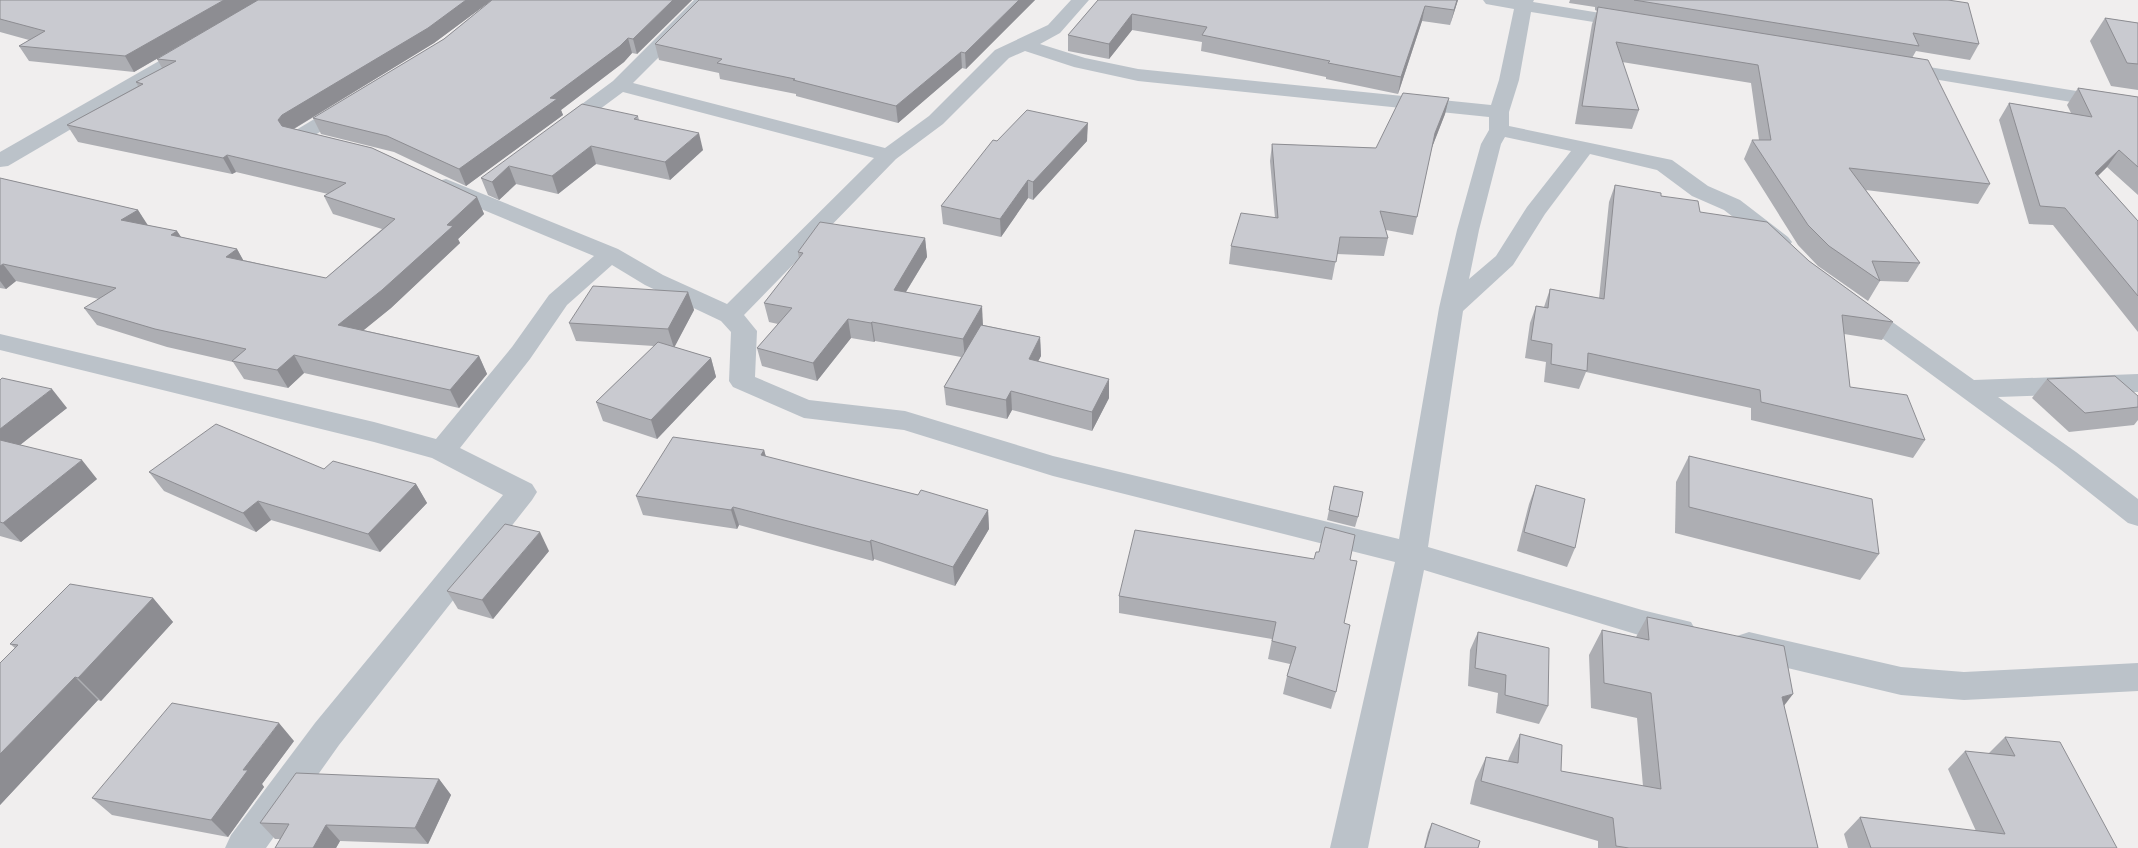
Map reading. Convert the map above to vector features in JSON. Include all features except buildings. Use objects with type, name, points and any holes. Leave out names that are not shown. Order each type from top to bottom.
[{"type":"street","points":[[548,138],[620,85],[694,12],[703,0]]},
{"type":"street","points":[[730,315],[889,155],[936,120],[1002,54],[1024,46],[1054,29],[1080,0]]},
{"type":"street","points":[[1492,0],[1525,2],[1652,27]]},
{"type":"street","points":[[1349,848],[1412,554],[1451,308],[1468,230],[1509,80],[1525,2]]},
{"type":"street","points":[[0,161],[206,42]]},
{"type":"street","points":[[1024,46],[1081,63],[1138,75],[1499,121],[1585,147],[1664,165],[1700,191],[1732,205],[1778,240],[1796,259]]},
{"type":"street","points":[[1877,65],[2138,107]]},
{"type":"street","points":[[620,85],[889,155]]},
{"type":"street","points":[[324,143],[298,137],[366,96]]},
{"type":"street","points":[[1451,308],[1505,260],[1535,212],[1585,147]]},
{"type":"street","points":[[428,178],[476,191],[610,254],[654,280],[730,315],[744,331],[742,381],[804,409],[905,421],[1053,466],[1412,554],[1642,623],[1812,659],[1901,681],[1964,686],[2138,677]]},
{"type":"street","points":[[442,451],[521,353],[558,300],[610,254]]},
{"type":"street","points":[[1840,296],[2066,459],[2138,515]]},
{"type":"street","points":[[0,342],[374,432],[442,451],[522,492],[327,734],[244,848]]},
{"type":"street","points":[[1968,389],[2138,382]]}]
